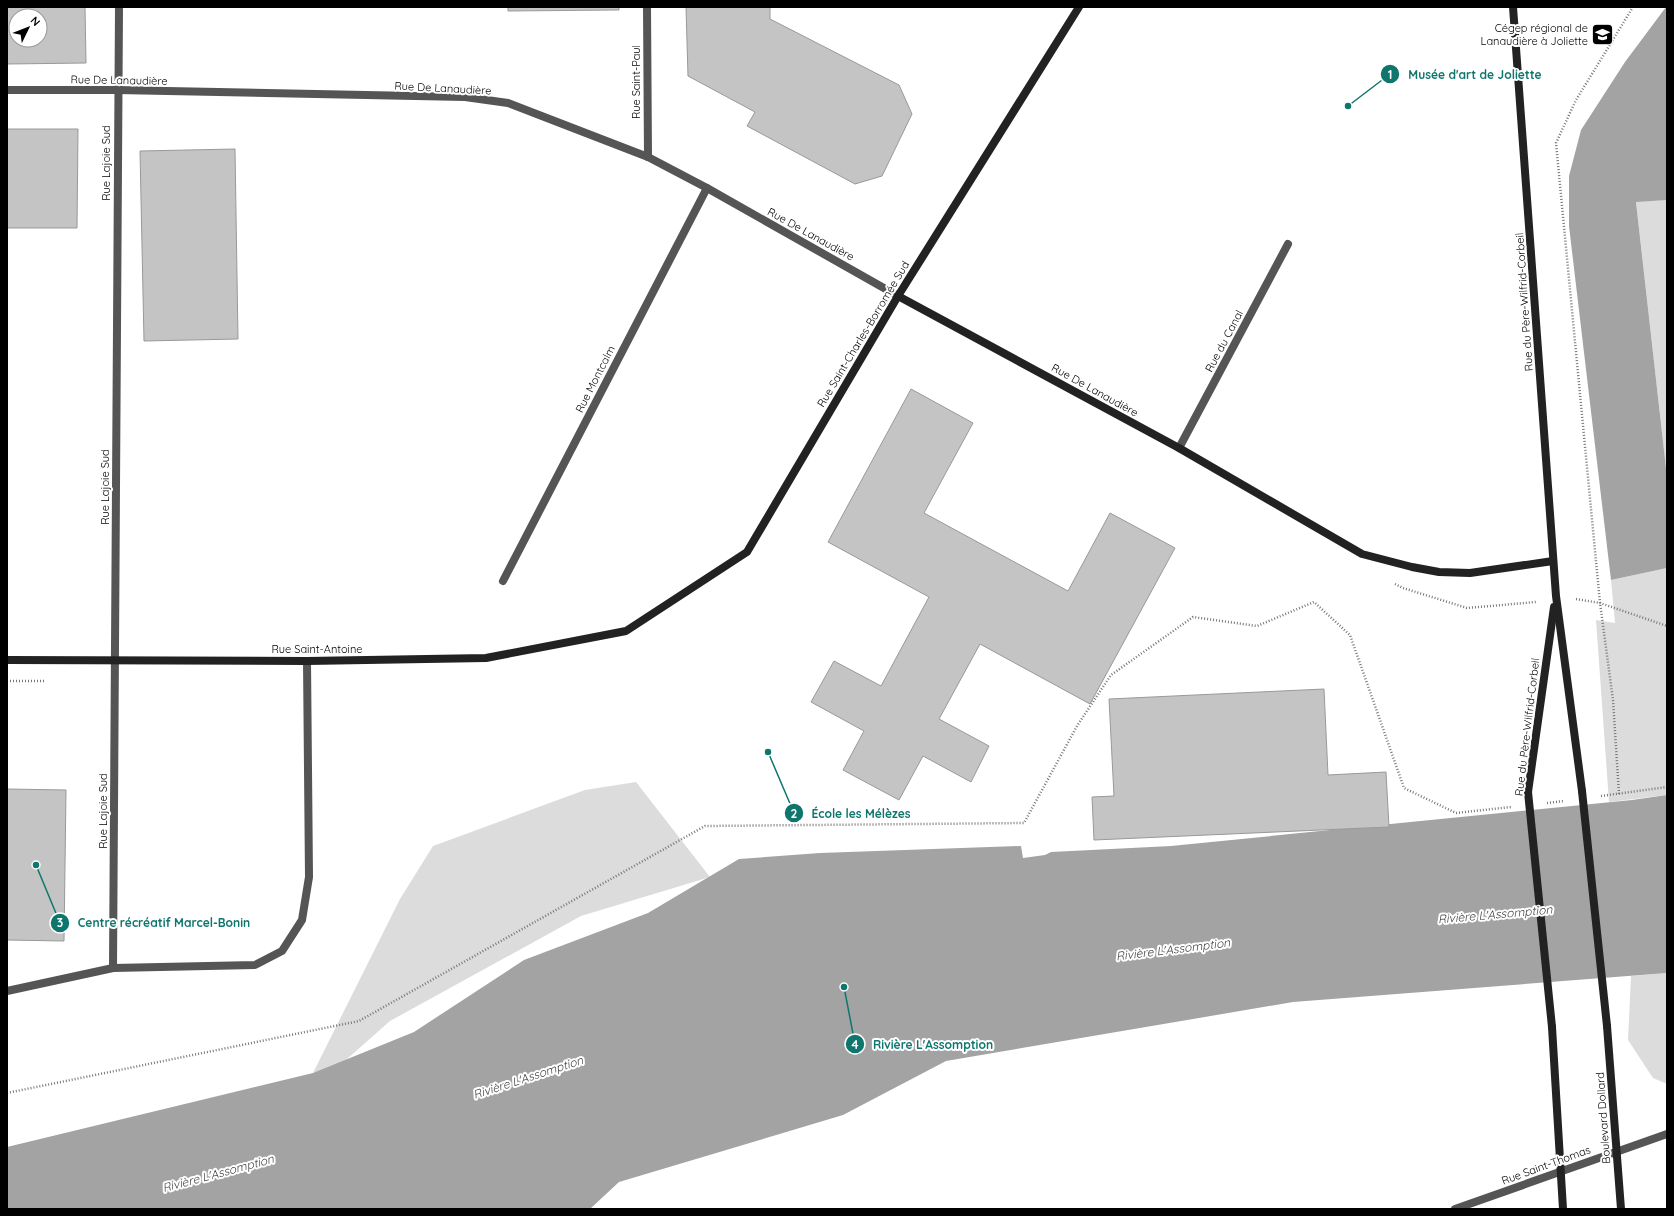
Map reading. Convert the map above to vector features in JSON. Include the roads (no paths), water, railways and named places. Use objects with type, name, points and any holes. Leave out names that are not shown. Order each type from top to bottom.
[{"type":"street","name":"Rue Lajoie Sud","points":[[113,968],[118,7]]},
{"type":"street","name":"Rue Saint-Paul","points":[[647,7],[648,157]]},
{"type":"street","name":"Rue Saint-Charles-Borromée Sud","points":[[626,631],[747,552],[898,296],[1079,7]]},
{"type":"street","name":"Rue du Père-Wilfrid-Corbeil","points":[[1513,7],[1556,596],[1582,791],[1607,1026]]},
{"type":"street","name":"Rue De Lanaudière","points":[[7,90],[117,90],[465,97],[508,103],[648,157],[707,188],[898,296],[1179,448],[1362,554],[1381,560],[1440,572],[1470,573],[1553,561]]},
{"type":"street","name":"Rue Montcalm","points":[[503,581],[707,188]]},
{"type":"street","name":"Rue du Canal","points":[[1179,448],[1288,244]]},
{"type":"street","name":"Rue du Père-Wilfrid-Corbeil","points":[[1556,596],[1528,792],[1552,1027],[1560,1172]]},
{"type":"street","name":"Rue Saint-Antoine","points":[[7,660],[307,661],[486,658],[626,631]]},
{"type":"street","points":[[7,991],[113,968],[255,965],[282,951],[302,920],[308,877],[307,661]]},
{"type":"street","name":"Boulevard Dollard","points":[[1607,1026],[1621,1209]]},
{"type":"street","name":"Rue Saint-Thomas","points":[[1455,1209],[1667,1134]]},
{"type":"street","points":[[1560,1172],[1563,1209]]},
{"type":"water","points":[[1666,7],[1667,200],[1636,202],[1667,477],[1667,568],[1611,580],[1569,226],[1569,176],[1581,130],[1625,62]]},
{"type":"water","points":[[1667,795],[1667,973],[1293,1002],[946,1061],[843,1115],[619,1182],[590,1209],[7,1209],[7,1147],[313,1073],[414,1032],[524,960],[648,913],[739,859],[820,853],[1021,846],[1023,858],[1045,855],[1051,852],[1171,846],[1632,800]]},
{"type":"place","name":"Cégep régional de Lanaudière à Joliette","points":[[1603,34]]},
{"type":"place","name":"Musée d'art de Joliette","points":[[1348,106]]},
{"type":"place","name":"École les Mélèzes","points":[[768,752]]},
{"type":"place","name":"Centre récréatif Marcel-Bonin","points":[[36,865]]},
{"type":"place","name":"Rivière L'Assomption","points":[[844,987]]}]
